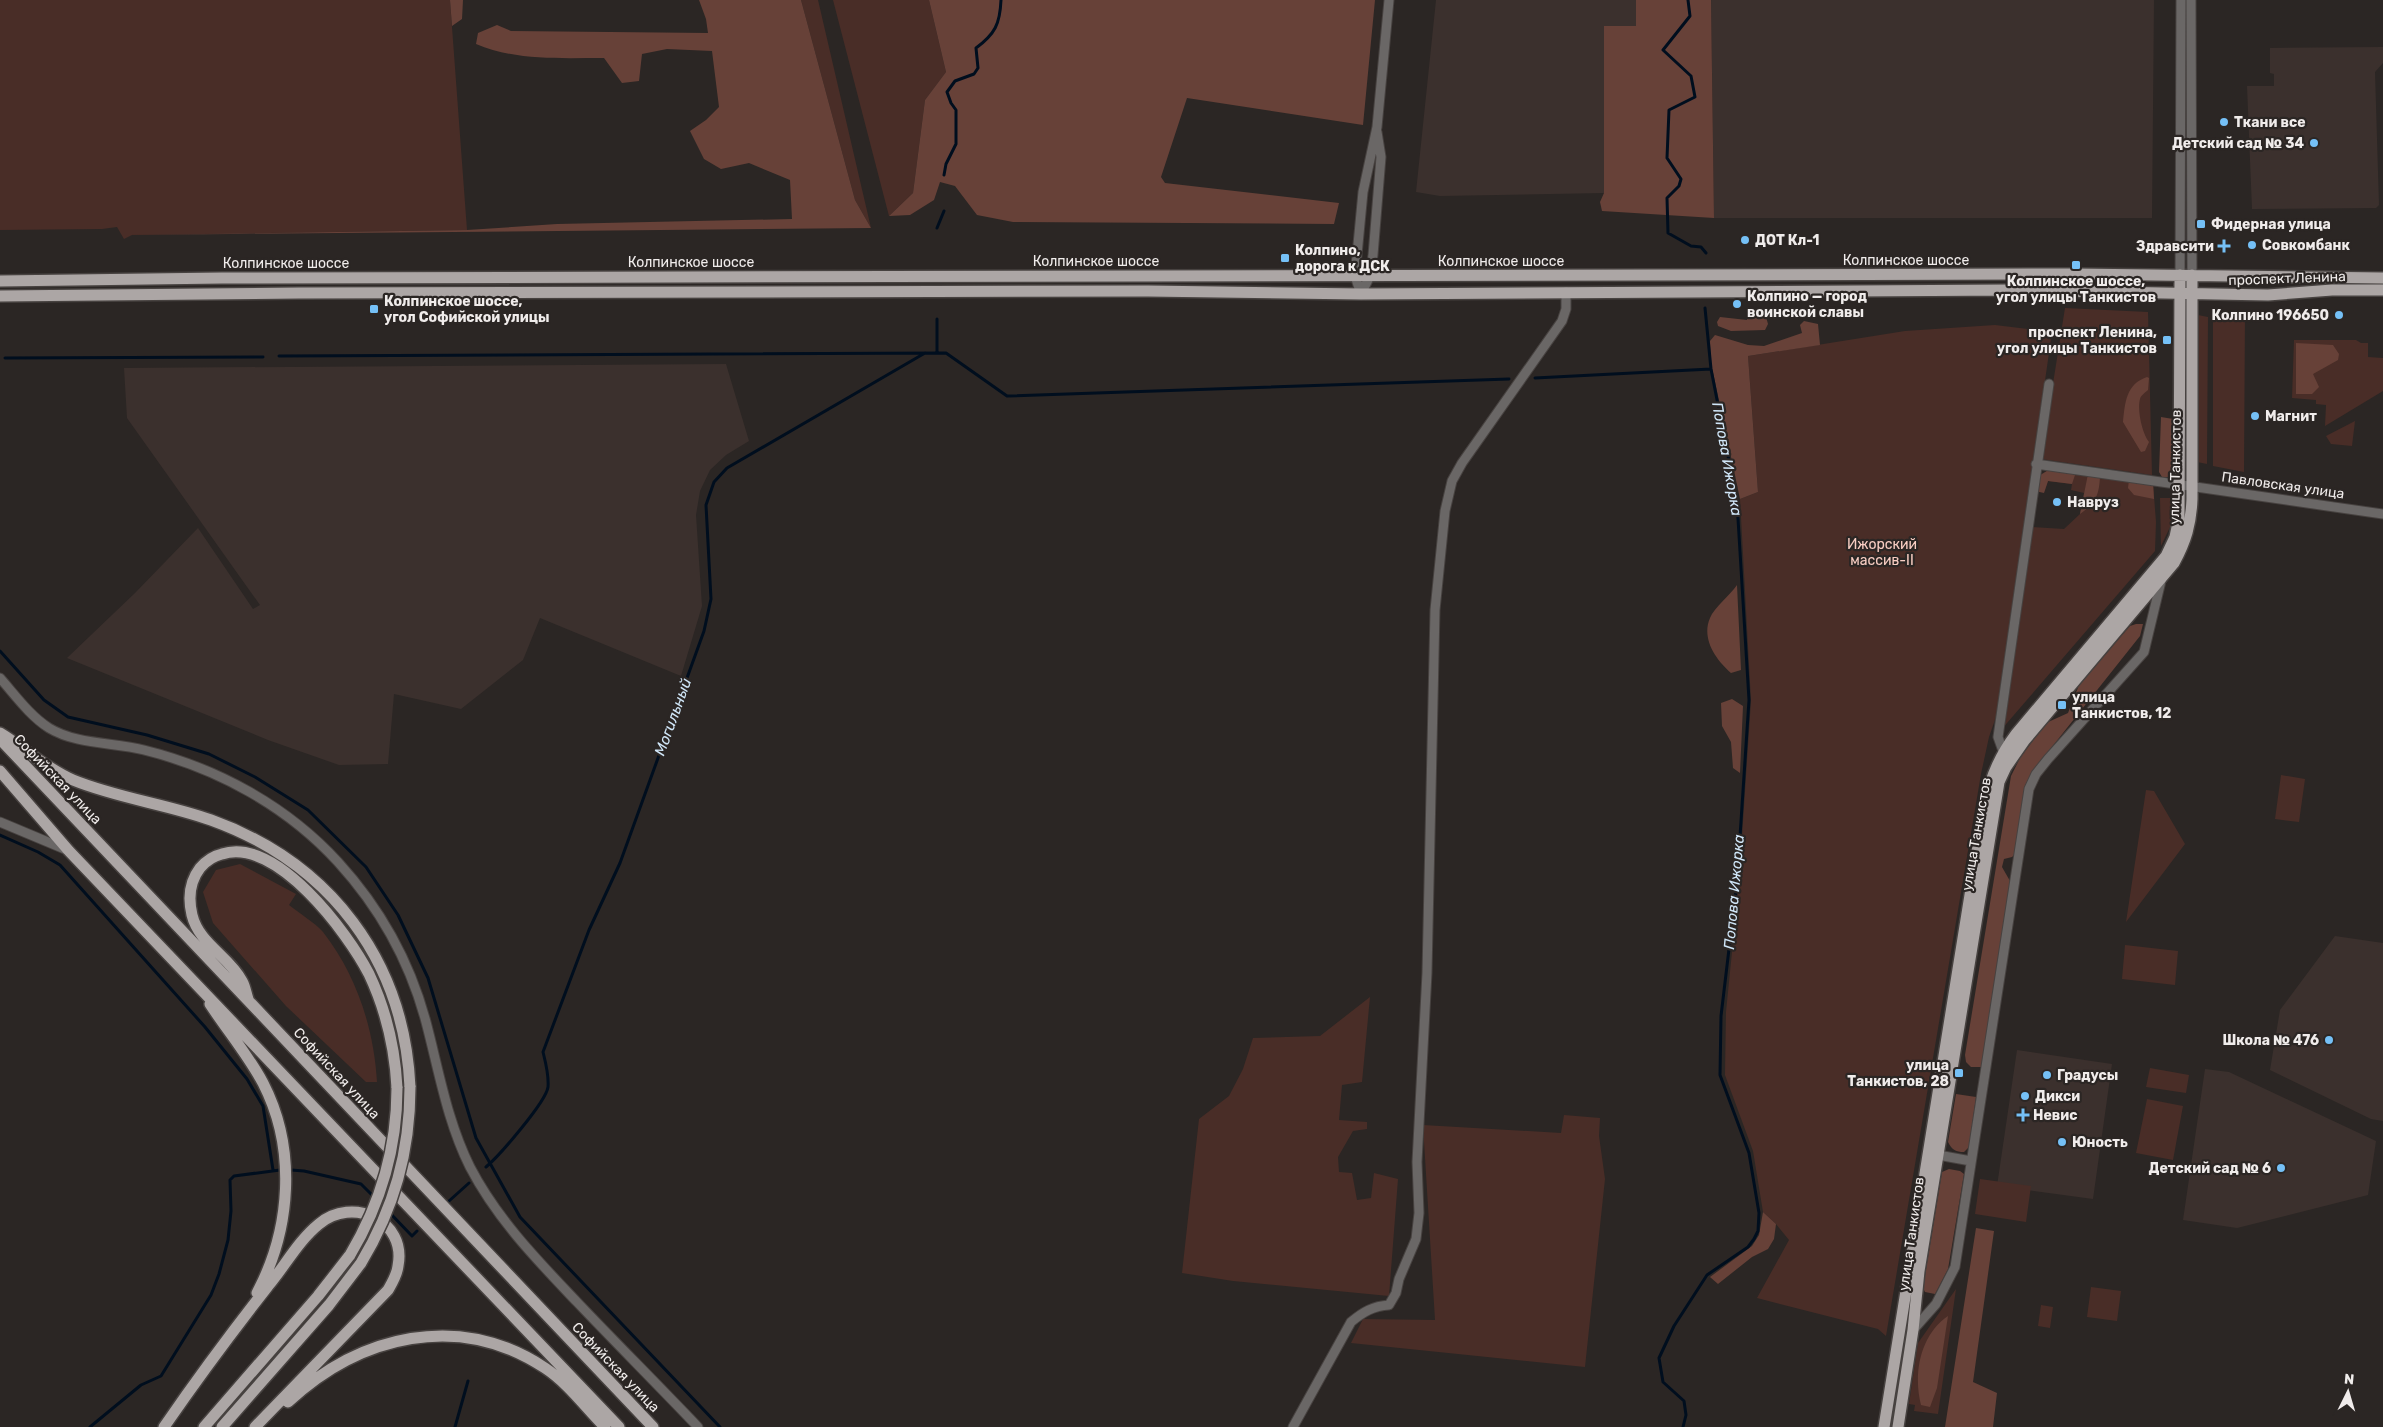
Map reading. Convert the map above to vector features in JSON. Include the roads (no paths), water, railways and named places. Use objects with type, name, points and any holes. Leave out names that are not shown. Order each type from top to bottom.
[{"type":"main road","name":"Колпинское шоссе","points":[[0,281],[222,278],[2186,275]]},
{"type":"main road","name":"проспект Ленина","points":[[2186,275],[2383,278]]},
{"type":"main road","points":[[0,296],[1138,291],[1360,294],[2008,290],[2186,294],[2186,275]]},
{"type":"main road","name":"проспект Ленина","points":[[2186,294],[2268,295],[2332,290],[2383,290]]},
{"type":"main road","name":"улица Танкистов","points":[[1884,1427],[2002,774],[2024,741],[2174,563],[2186,541],[2191,520],[2186,485],[2186,294]]},
{"type":"main road","name":"улица Танкистов","points":[[1898,1427],[1913,1330],[1933,1155],[1935,1091],[1986,800],[1993,770],[2003,751],[2166,556],[2175,537],[2186,485]]},
{"type":"main road","points":[[0,733],[21,746],[46,768],[105,790],[178,809],[236,830],[289,858],[311,876],[346,914],[382,971],[402,1026],[408,1056],[410,1087],[408,1134],[399,1179],[383,1223],[361,1263],[329,1305],[222,1427]]},
{"type":"main road","name":"Софийская улица","points":[[0,739],[653,1427]]},
{"type":"main road","points":[[0,771],[69,851],[619,1427]]},
{"type":"main road","points":[[204,1427],[318,1296],[350,1255],[371,1217],[386,1175],[395,1132],[397,1088],[395,1058],[387,1022],[369,975],[348,938],[321,905],[284,871],[249,853],[226,852],[204,863],[196,874],[191,887],[192,915],[198,931],[242,980],[250,1002]]},
{"type":"main road","points":[[190,976],[251,1062],[263,1084],[271,1101],[284,1150],[286,1185],[279,1236],[272,1261],[246,1314]]},
{"type":"main road","points":[[164,1427],[246,1314],[311,1231],[332,1215],[357,1211],[370,1215],[382,1222],[396,1240],[399,1265],[388,1290],[255,1427]]},
{"type":"main road","points":[[261,1427],[315,1380],[357,1354],[393,1341],[438,1335],[458,1336],[494,1344],[539,1365],[554,1375],[605,1427]]},
{"type":"street","points":[[1360,294],[1354,276],[1363,192],[1377,127],[1389,0]]},
{"type":"street","points":[[2186,3],[2186,275]]},
{"type":"street","points":[[1360,294],[1370,276],[1380,157],[1377,127]]},
{"type":"street","points":[[1293,1427],[1351,1322],[1362,1313],[1377,1306],[1389,1305],[1396,1293],[1399,1279],[1416,1239],[1419,1214],[1417,1162],[1427,972],[1434,610],[1444,511],[1452,480],[1462,463],[1562,321],[1566,310],[1566,292]]},
{"type":"street","points":[[2003,751],[1998,737],[2036,464],[2050,384]]},
{"type":"street","name":"Павловская улица","points":[[2036,464],[2383,514]]},
{"type":"street","points":[[1913,1330],[1936,1304],[1955,1267],[2029,789],[2042,766],[2144,652],[2162,577]]},
{"type":"street","points":[[0,678],[35,717],[54,730],[73,738],[142,749],[204,770],[255,795],[287,816],[314,838],[336,860],[359,886],[382,919],[406,965],[425,1020],[447,1105],[459,1142],[481,1187],[514,1234],[698,1427]]},
{"type":"street","points":[[0,822],[69,851]]},
{"type":"street","points":[[1933,1155],[1971,1161]]},
{"type":"waterway","name":"Могильный","points":[[944,175],[946,164],[956,144],[956,110],[947,92],[955,81],[974,74],[978,68],[976,48],[988,38],[995,28],[998,22],[1001,0]]},
{"type":"waterway","name":"Попова Ижорка","points":[[1688,0],[1690,16],[1663,50],[1691,76],[1695,97],[1669,110],[1667,158],[1681,179],[1679,186],[1667,198],[1668,233],[1691,246],[1701,247],[1706,253]]},
{"type":"waterway","points":[[937,228],[944,211]]},
{"type":"waterway","name":"Попова Ижорка","points":[[1683,1427],[1686,1415],[1684,1401],[1663,1382],[1659,1358],[1674,1326],[1707,1275],[1748,1247],[1754,1239],[1758,1231],[1759,1213],[1749,1153],[1720,1075],[1721,1016],[1737,882],[1749,700],[1737,502],[1711,369],[1705,308]]},
{"type":"waterway","points":[[937,319],[937,352]]},
{"type":"waterway","name":"Могильный","points":[[486,1167],[521,1128],[539,1104],[548,1087],[543,1052],[589,930],[620,863],[704,631],[711,599],[706,505],[714,482],[727,468],[925,353]]},
{"type":"waterway","points":[[279,356],[946,353],[1007,396],[1509,379]]},
{"type":"waterway","points":[[5,358],[263,357]]},
{"type":"waterway","points":[[1535,378],[1711,369]]},
{"type":"waterway","points":[[0,651],[44,700],[68,717],[147,735],[209,754],[255,777],[308,810],[366,867],[398,915],[428,978],[476,1138],[520,1217],[720,1427]]},
{"type":"waterway","points":[[0,835],[38,852],[60,865],[205,1027],[247,1079],[263,1106],[273,1170]]},
{"type":"waterway","points":[[90,1427],[141,1385],[161,1376],[211,1295],[228,1240],[231,1211],[230,1180],[234,1176],[280,1170]]},
{"type":"waterway","points":[[291,1170],[304,1171],[361,1184],[384,1207]]},
{"type":"waterway","points":[[449,1201],[469,1183]]},
{"type":"waterway","points":[[389,1212],[412,1236],[417,1231]]},
{"type":"waterway","points":[[455,1427],[468,1381]]},
{"type":"place","name":"Ткани все","points":[[2224,122]]},
{"type":"place","name":"Детский сад № 34","points":[[2314,143]]},
{"type":"place","name":"Фидерная улица","points":[[2201,224]]},
{"type":"place","name":"ДОТ Кл-1","points":[[1745,240]]},
{"type":"place","name":"Совкомбанк","points":[[2252,245]]},
{"type":"place","name":"Здравсити","points":[[2224,246]]},
{"type":"place","name":"Колпино, дорога к ДСК","points":[[1285,258]]},
{"type":"place","name":"Колпинское шоссе, угол улицы Танкистов","points":[[2076,265]]},
{"type":"place","name":"Колпино — город воинской славы","points":[[1737,304]]},
{"type":"place","name":"Колпинское шоссе, угол Софийской улицы","points":[[374,309]]},
{"type":"place","name":"Колпино 196650","points":[[2339,315]]},
{"type":"place","name":"проспект Ленина, угол улицы Танкистов","points":[[2167,340]]},
{"type":"place","name":"Магнит","points":[[2255,416]]},
{"type":"place","name":"Навруз","points":[[2057,502]]},
{"type":"place","name":"улица Танкистов, 12","points":[[2062,705]]},
{"type":"place","name":"Школа № 476","points":[[2329,1040]]},
{"type":"place","name":"улица Танкистов, 28","points":[[1959,1073]]},
{"type":"place","name":"Градусы","points":[[2047,1075]]},
{"type":"place","name":"Дикси","points":[[2025,1096]]},
{"type":"place","name":"Невис","points":[[2023,1115]]},
{"type":"place","name":"Юность","points":[[2062,1142]]},
{"type":"place","name":"Детский сад № 6","points":[[2281,1168]]},
{"type":"park label","name":"Ижорский массив-II","points":[[1882,552]]}]
